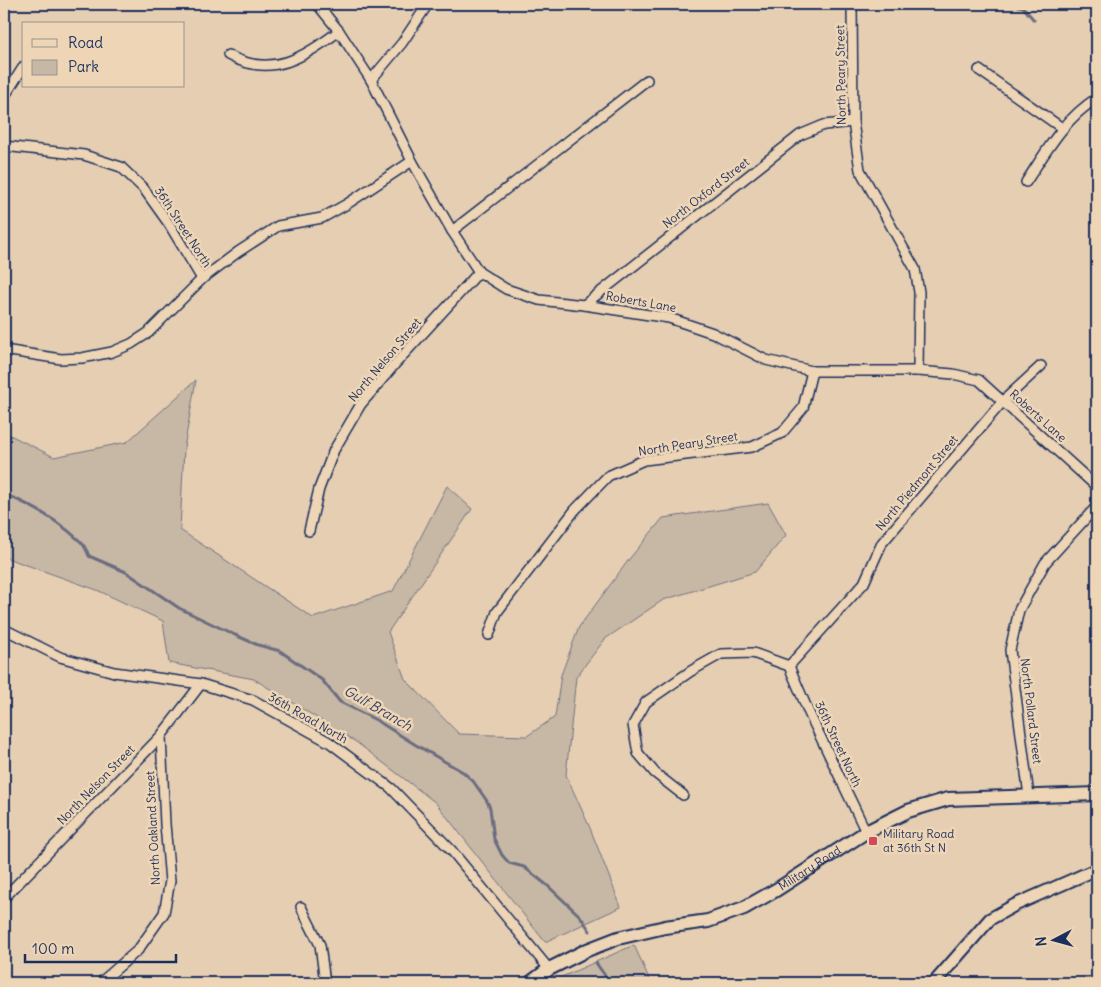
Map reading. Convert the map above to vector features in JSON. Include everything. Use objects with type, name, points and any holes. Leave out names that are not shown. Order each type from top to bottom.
[{"type":"main road","name":"Military Road","points":[[530,983],[549,969],[587,950],[618,938],[665,927],[708,921],[744,908],[776,890],[866,832],[908,811],[948,799],[1097,794]]},
{"type":"street","name":"Roberts Lane","points":[[317,4],[339,31],[371,80],[412,161],[478,272],[506,289],[539,300],[584,304],[670,318],[713,334],[766,360],[812,371],[918,371],[952,374],[979,380],[1097,487]]},
{"type":"street","points":[[371,80],[402,43],[428,4]]},
{"type":"street","name":"North Peary Street","points":[[852,4],[853,122],[860,170],[915,269],[919,292],[918,371]]},
{"type":"street","points":[[228,55],[249,64],[285,63],[312,51],[339,31]]},
{"type":"street","points":[[4,97],[22,69]]},
{"type":"street","points":[[979,70],[1062,128]]},
{"type":"street","points":[[452,231],[647,80]]},
{"type":"street","points":[[1026,182],[1062,128],[1083,107],[1097,98]]},
{"type":"street","name":"North Oxford Street","points":[[584,304],[800,135],[824,125],[853,122]]},
{"type":"street","name":"36th Street North","points":[[4,146],[84,155],[121,167],[144,189],[169,224],[202,279]]},
{"type":"street","points":[[4,350],[61,359],[82,358],[112,352],[131,344],[148,333],[202,279],[238,252],[278,226],[322,218],[347,204],[412,161]]},
{"type":"street","name":"North Nelson Street","points":[[309,531],[320,489],[334,450],[361,404],[478,272]]},
{"type":"street","name":"North Piedmont Street","points":[[789,666],[864,583],[882,543],[1002,401],[1040,366]]},
{"type":"street","name":"North Peary Street","points":[[490,636],[497,612],[576,510],[608,476],[644,460],[752,447],[782,433],[803,408],[812,371]]},
{"type":"street","name":"North Pollard Street","points":[[1029,796],[1010,650],[1019,610],[1045,563],[1097,506]]},
{"type":"street","name":"36th Road North","points":[[4,629],[60,657],[114,672],[201,684],[253,700],[329,742],[391,788],[452,851],[549,969]]},
{"type":"street","points":[[683,795],[655,773],[638,752],[633,726],[646,702],[691,671],[721,654],[753,653],[789,666]]},
{"type":"street","name":"36th Street North","points":[[789,666],[809,713],[866,832]]},
{"type":"street","name":"North Nelson Street","points":[[4,898],[161,736],[201,684]]},
{"type":"street","name":"North Oakland Street","points":[[100,983],[138,950],[164,914],[170,881],[161,736]]},
{"type":"street","points":[[934,983],[990,919],[1015,905],[1097,868]]},
{"type":"street","points":[[301,907],[320,945],[325,983]]},
{"type":"green space","points":[[196,380],[184,448],[180,530],[313,618],[393,591],[447,486],[472,509],[388,632],[405,679],[459,734],[527,736],[555,717],[561,675],[579,627],[630,558],[663,518],[768,503],[786,535],[755,572],[663,600],[605,639],[576,677],[566,775],[590,828],[621,907],[545,942],[436,803],[356,742],[254,679],[169,663],[163,621],[97,590],[4,557],[4,432],[54,457],[127,442]]},
{"type":"green space","points":[[634,945],[651,983],[548,983]]},
{"type":"waterway","points":[[1009,4],[1023,7],[1034,20]]},
{"type":"waterway","name":"Gulf Branch","points":[[4,494],[55,521],[82,544],[89,556],[126,572],[179,608],[258,645],[280,651],[322,680],[340,702],[376,720],[463,772],[473,781],[487,801],[490,808],[494,839],[502,855],[509,863],[524,867],[548,886],[580,916],[590,931]]},
{"type":"waterway","name":"Gulf Branch","points":[[596,963],[606,977],[615,983]]},
{"type":"place","name":"Military Road at 36th St N","points":[[873,841]]}]
